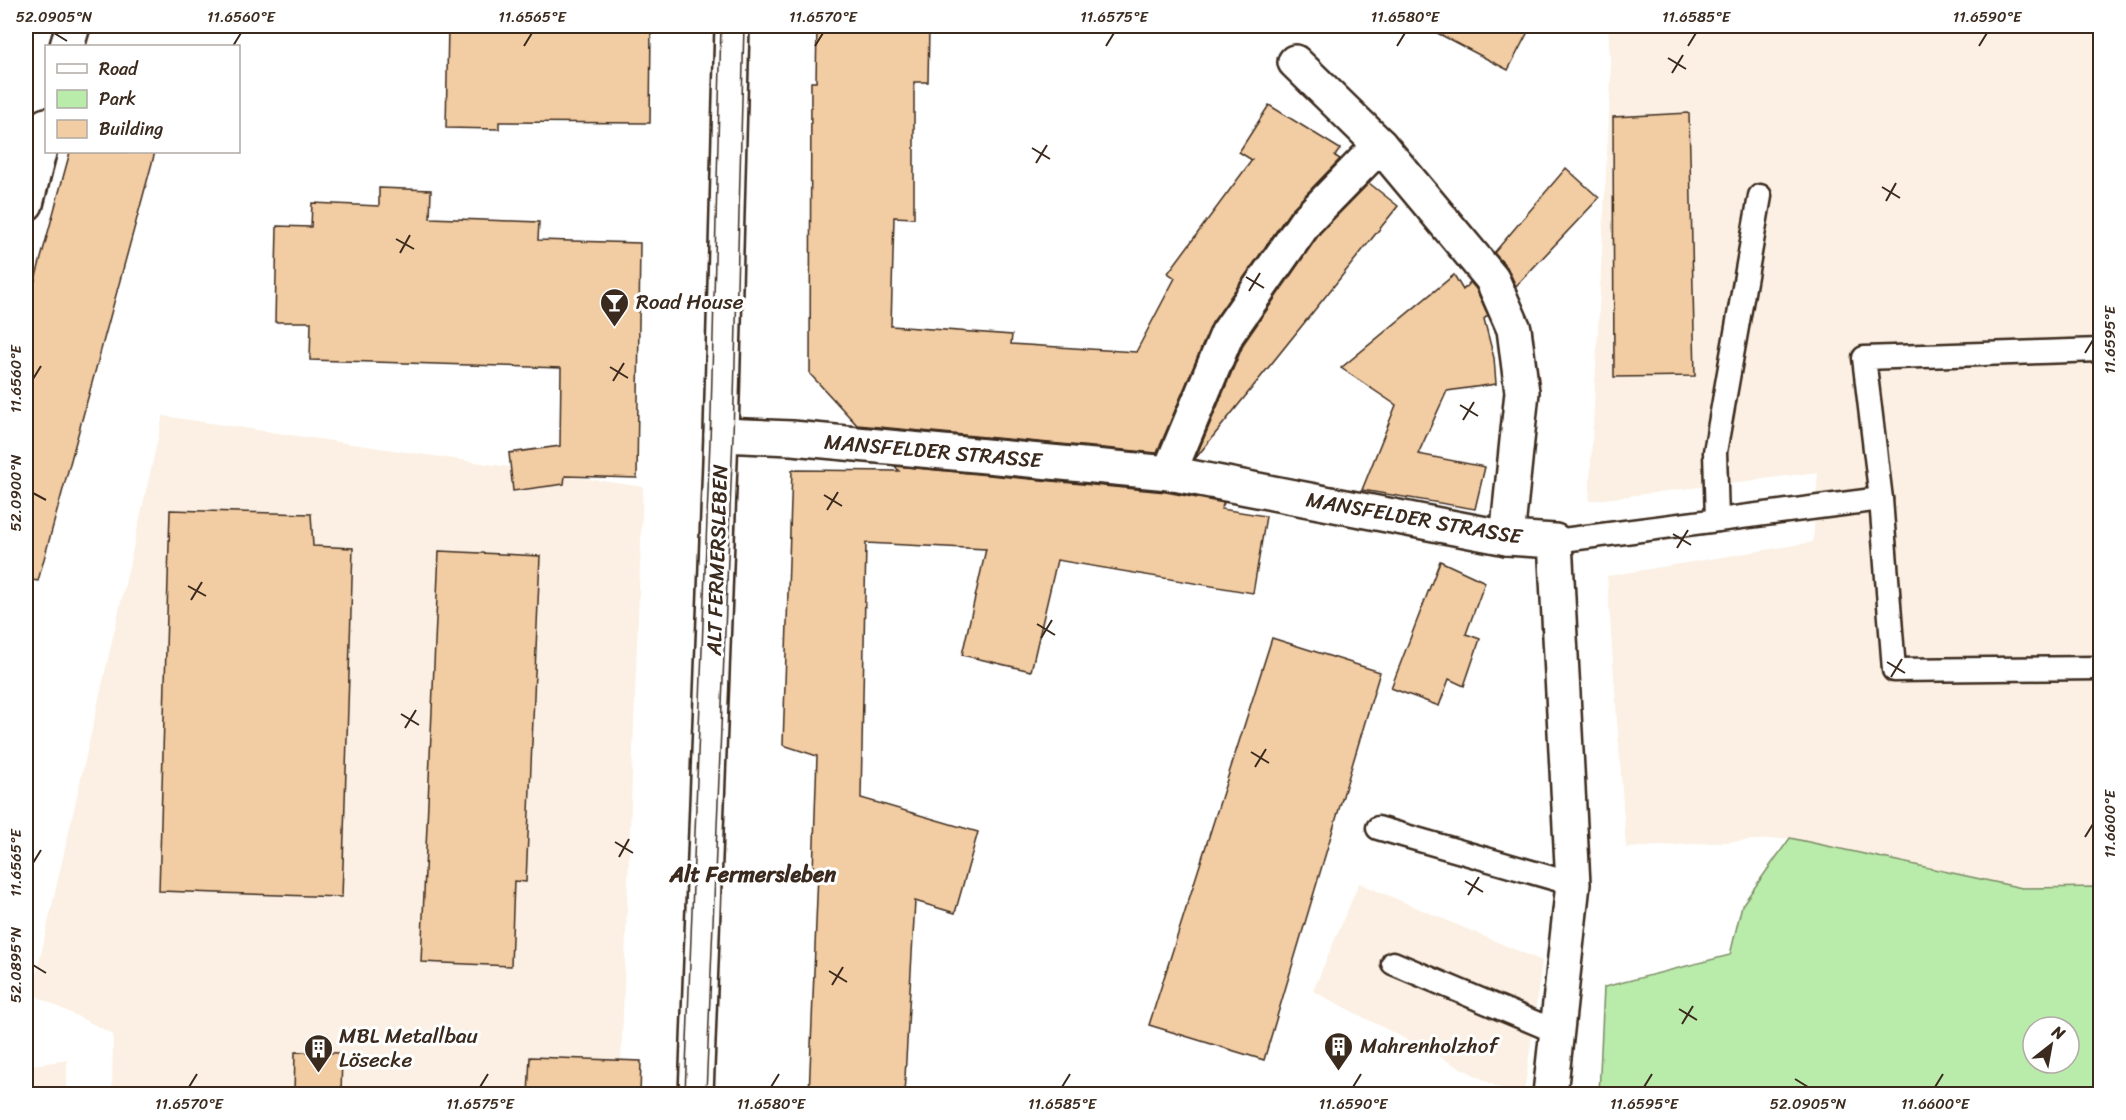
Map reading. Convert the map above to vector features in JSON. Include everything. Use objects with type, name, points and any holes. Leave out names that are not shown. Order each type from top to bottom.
[{"type":"street","points":[[67,45],[73,26]]},
{"type":"street","name":"ALT FERMERSLEBEN","points":[[696,1095],[722,435],[732,26]]},
{"type":"street","points":[[1295,62],[1380,145],[1492,279],[1514,329],[1522,392],[1507,538]]},
{"type":"street","points":[[26,204],[45,129]]},
{"type":"street","points":[[1170,473],[1227,334],[1306,221],[1380,145]]},
{"type":"street","name":"MANSFELDER STRASSE","points":[[722,435],[792,438],[1170,473],[1507,538],[1555,541]]},
{"type":"street","points":[[1550,1095],[1573,884],[1555,541]]},
{"type":"lane","points":[[1718,520],[1715,452],[1760,196]]},
{"type":"lane","points":[[2100,351],[1864,357],[1881,499],[1894,670],[2100,668]]},
{"type":"lane","points":[[1555,541],[1881,499]]},
{"type":"lane","points":[[1378,828],[1573,884]]},
{"type":"lane","points":[[1393,963],[1557,1032]]},
{"type":"shaded area","points":[[1608,26],[2100,26],[2100,887],[2022,888],[1790,838],[1626,848],[1607,576],[1813,542],[1818,472],[1589,501],[1611,76]]},
{"type":"shaded area","points":[[163,416],[643,487],[620,1094],[112,1094],[113,1034],[32,994]]},
{"type":"shaded area","points":[[1359,883],[1542,961],[1524,1094],[1511,1094],[1313,991]]},
{"type":"shaded area","points":[[67,1060],[67,1094],[26,1094],[26,1066]]},
{"type":"green space","points":[[1790,838],[2022,888],[2100,887],[2100,1094],[1599,1094],[1604,987],[1730,955],[1742,905]]},
{"type":"building","points":[[448,26],[651,26],[650,123],[499,122],[499,129],[446,128]]},
{"type":"building","points":[[817,26],[929,26],[928,82],[914,82],[914,218],[894,217],[891,326],[1012,335],[1011,344],[1136,352],[1175,278],[1168,273],[1252,160],[1239,152],[1269,105],[1340,149],[1335,156],[1340,159],[1291,210],[1212,323],[1157,453],[857,425],[810,374],[811,82],[816,82]]},
{"type":"building","points":[[1424,26],[1531,26],[1508,70]]},
{"type":"building","points":[[1689,113],[1695,376],[1614,377],[1613,117]]},
{"type":"building","points":[[70,153],[155,153],[38,581],[26,579],[26,313]]},
{"type":"building","points":[[1566,168],[1599,198],[1516,286],[1507,267],[1494,253]]},
{"type":"building","points":[[1369,183],[1398,206],[1195,459],[1244,343],[1320,233]]},
{"type":"building","points":[[379,188],[431,190],[430,218],[539,222],[538,240],[640,243],[637,478],[565,476],[564,484],[513,491],[509,453],[560,446],[561,368],[310,360],[311,322],[275,322],[277,226],[311,227],[312,203],[379,206]]},
{"type":"building","points":[[1454,275],[1463,290],[1470,282],[1476,289],[1488,315],[1484,319],[1494,358],[1496,384],[1447,391],[1418,454],[1485,467],[1475,509],[1362,490],[1396,405],[1341,368]]},
{"type":"building","points":[[895,466],[1166,492],[1224,503],[1221,509],[1266,516],[1253,593],[1057,560],[1031,671],[962,655],[986,549],[866,543],[861,798],[978,832],[955,913],[915,901],[904,1095],[809,1095],[818,873],[813,872],[817,756],[783,745],[792,470],[899,471]]},
{"type":"building","points":[[170,510],[311,514],[313,546],[353,548],[342,897],[159,891]]},
{"type":"building","points":[[439,551],[540,556],[526,882],[514,881],[511,966],[421,962]]},
{"type":"building","points":[[1440,561],[1485,582],[1466,634],[1480,639],[1464,686],[1449,679],[1439,706],[1391,688]]},
{"type":"building","points":[[1272,638],[1380,672],[1264,1060],[1149,1025]]},
{"type":"building","name":"MBL Metallbau Lösecke","points":[[295,1052],[342,1053],[341,1095],[294,1095]]},
{"type":"building","points":[[530,1057],[641,1061],[640,1095],[528,1095]]},
{"type":"tram line","points":[[685,1094],[711,414],[721,26]]},
{"type":"tram line","points":[[706,1094],[733,436],[744,26]]},
{"type":"place","name":"Road House","points":[[615,328]]},
{"type":"place","name":"Mahrenholzhof","points":[[1339,1072]]},
{"type":"place","name":"MBL Metallbau Lösecke","points":[[318,1074]]},
{"type":"district","name":"Alt Fermersleben","points":[[753,874]]}]
